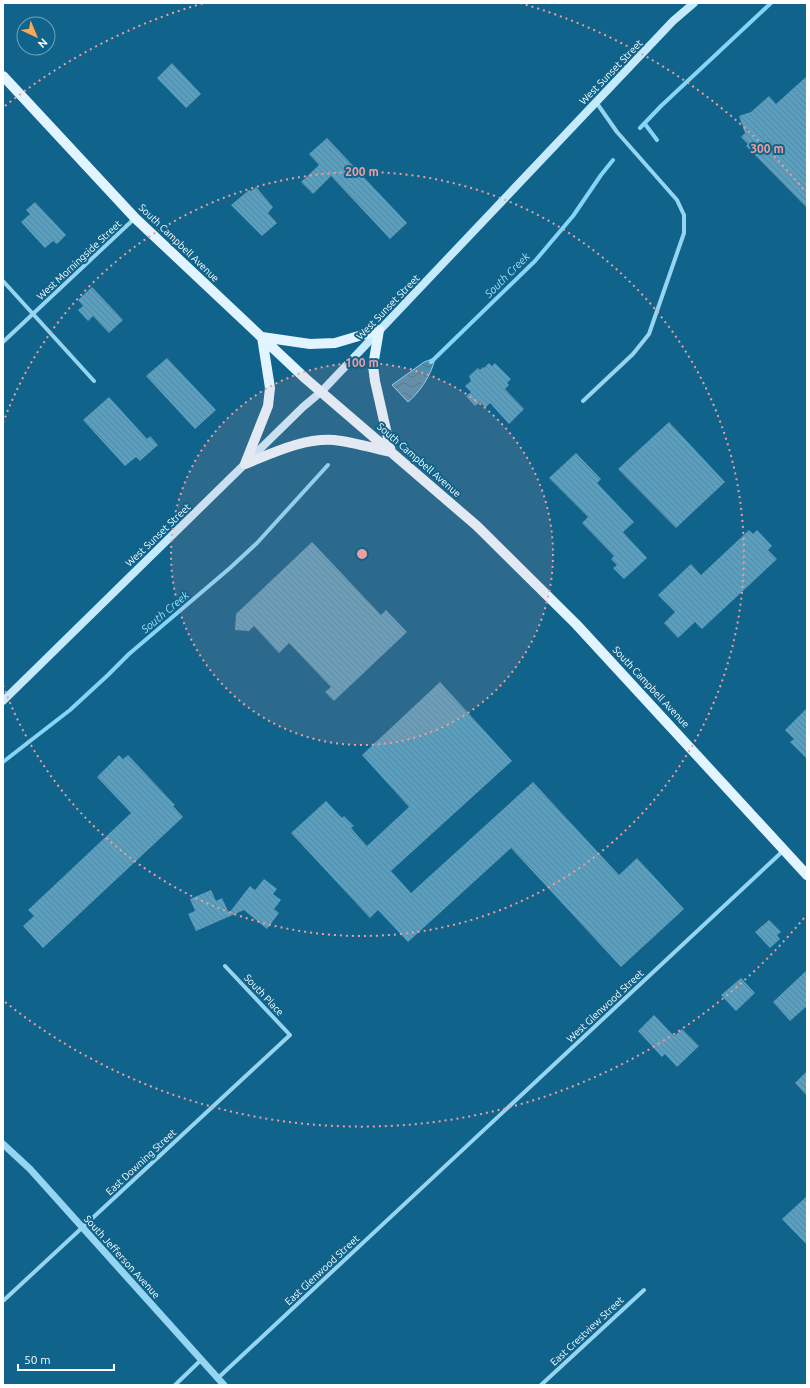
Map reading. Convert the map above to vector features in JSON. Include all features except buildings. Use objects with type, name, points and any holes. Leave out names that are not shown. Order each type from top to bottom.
[{"type":"main road","name":"West Sunset Street","points":[[3,701],[303,407],[322,391],[596,102],[674,21],[694,3]]},
{"type":"main road","name":"South Campbell Avenue","points":[[3,76],[135,218],[306,379],[322,391],[477,526],[576,624],[807,874]]},
{"type":"main road","points":[[379,330],[373,366],[391,452],[334,440],[315,440],[282,449],[245,464],[269,400],[270,388],[262,338],[310,344],[335,343],[379,330]]},
{"type":"street","points":[[583,400],[633,354],[649,334],[684,233],[685,223],[681,207],[671,192],[617,132],[596,102]]},
{"type":"street","name":"West Morningside Street","points":[[3,342],[135,218]]},
{"type":"street","points":[[3,281],[94,381]]},
{"type":"street","name":"West Glenwood Street","points":[[436,1174],[784,850]]},
{"type":"street","name":"South Place","points":[[225,966],[290,1035]]},
{"type":"street","name":"East Downing Street","points":[[3,1301],[290,1035]]},
{"type":"street","name":"South Jefferson Avenue","points":[[3,1144],[30,1170],[224,1385]]},
{"type":"street","name":"East Glenwood Street","points":[[218,1378],[436,1174]]},
{"type":"street","name":"East Crestview Street","points":[[541,1385],[644,1290]]},
{"type":"street","points":[[175,1385],[201,1360]]},
{"type":"water","points":[[435,358],[425,382],[408,402],[392,385],[424,362]]},
{"type":"waterway","name":"South Creek","points":[[640,128],[661,106],[771,3]]},
{"type":"waterway","points":[[645,124],[657,140]]},
{"type":"waterway","name":"South Creek","points":[[431,362],[535,261],[573,216],[613,160]]},
{"type":"waterway","name":"South Creek","points":[[3,762],[70,710],[129,654],[230,568],[257,543],[328,465]]}]
